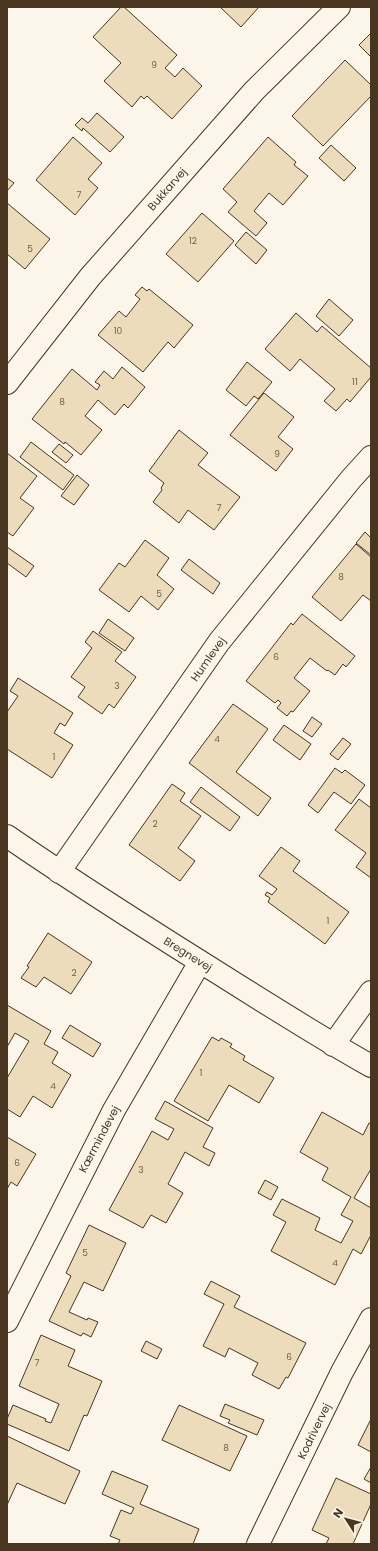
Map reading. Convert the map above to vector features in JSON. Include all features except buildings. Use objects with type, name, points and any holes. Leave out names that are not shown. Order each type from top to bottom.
[{"type":"street","name":"Bukkarvej","points":[[7,383],[90,277],[249,96],[339,7]]},
{"type":"street","name":"Humlevej","points":[[59,872],[219,642],[352,478],[371,457]]},
{"type":"street","name":"Bregnevej","points":[[7,836],[59,872],[200,962],[333,1045],[371,1066]]},
{"type":"street","name":"Kærmindevej","points":[[7,1320],[114,1110],[200,962]]},
{"type":"street","points":[[333,1045],[371,992]]},
{"type":"street","name":"Kodrivervej","points":[[258,1544],[342,1372],[371,1319]]}]
